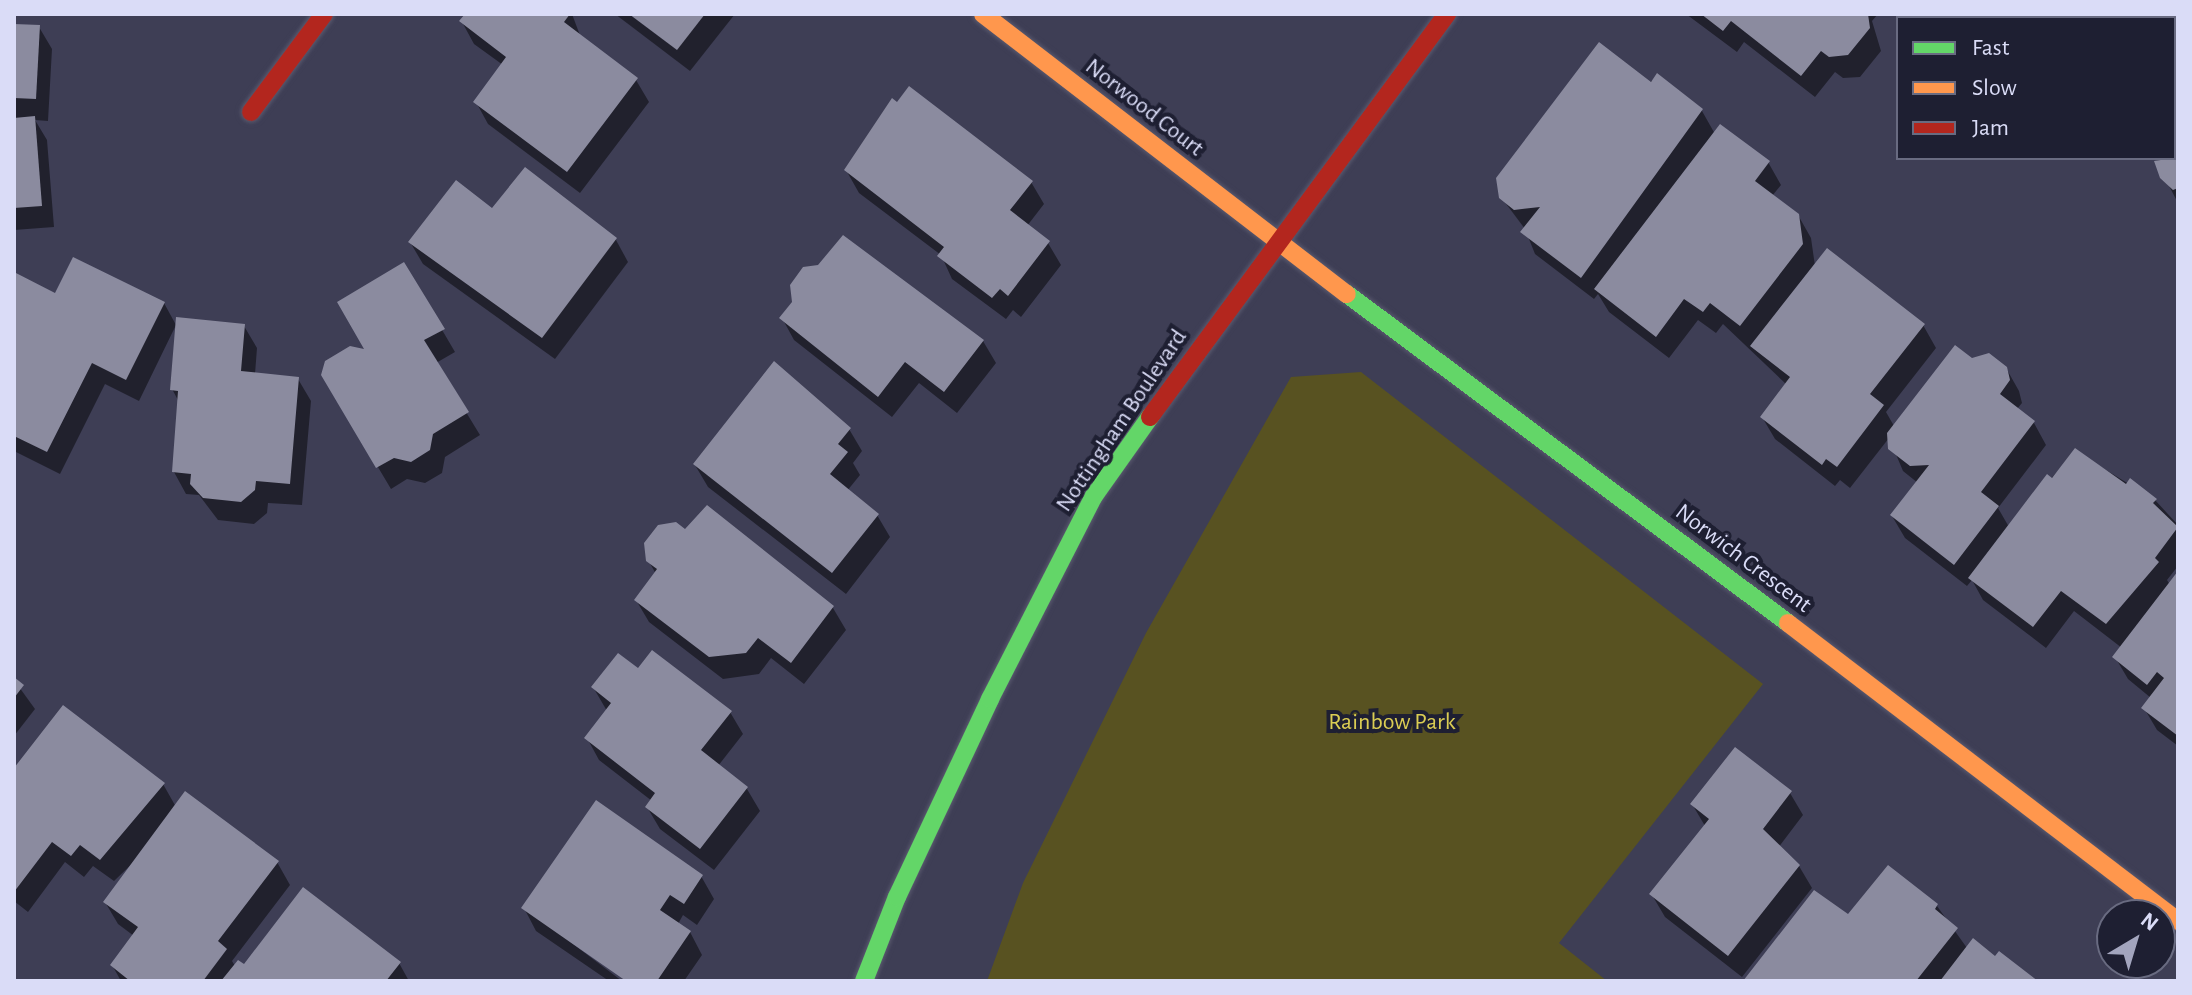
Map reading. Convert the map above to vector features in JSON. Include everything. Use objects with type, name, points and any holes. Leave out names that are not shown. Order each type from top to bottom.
[{"type":"street","points":[[251,112],[324,14]]},
{"type":"street","name":"Norwood Court","points":[[983,14],[1275,241]]},
{"type":"street","name":"Nottingham Boulevard","points":[[864,981],[897,897],[983,714],[1094,496],[1275,241],[1447,14]]},
{"type":"street","name":"Norwich Crescent","points":[[1275,241],[1681,541],[2178,921]]},
{"type":"green space","name":"Rainbow Park","points":[[1361,372],[1763,684],[1559,943],[1607,981],[987,981],[1023,883],[1146,633],[1291,377]]},
{"type":"building","points":[[465,14],[570,14],[564,22],[638,78],[567,172],[473,102],[506,57],[459,21]]},
{"type":"building","points":[[629,14],[705,14],[677,50]]},
{"type":"building","points":[[1701,14],[1868,14],[1870,28],[1848,55],[1829,57],[1821,51],[1801,76],[1731,21],[1723,31]]},
{"type":"building","points":[[14,24],[40,25],[36,99],[14,98]]},
{"type":"building","points":[[1599,42],[1651,82],[1657,73],[1703,109],[1581,278],[1520,232],[1540,207],[1514,210],[1499,198],[1496,178]]},
{"type":"building","points":[[2178,81],[2178,188],[2173,190],[2160,178],[2154,161],[2176,160]]},
{"type":"building","points":[[909,86],[1033,181],[1010,210],[1050,241],[1008,296],[1000,289],[992,298],[937,256],[944,247],[844,170],[892,98],[897,102]]},
{"type":"building","points":[[35,116],[42,206],[14,208],[14,118]]},
{"type":"building","points":[[1720,124],[1770,161],[1755,181],[1799,214],[1803,244],[1740,326],[1710,303],[1703,312],[1684,299],[1656,337],[1594,289]]},
{"type":"building","points":[[525,167],[617,238],[542,338],[408,242],[456,180],[492,208]]},
{"type":"building","points":[[843,235],[984,340],[944,392],[905,362],[878,397],[779,318],[792,302],[790,285],[803,267],[818,265]]},
{"type":"building","points":[[1827,248],[1925,324],[1870,394],[1884,405],[1837,467],[1826,459],[1822,465],[1760,417],[1790,377],[1750,346]]},
{"type":"building","points":[[73,257],[165,302],[126,380],[92,363],[47,452],[14,436],[14,272],[55,293]]},
{"type":"building","points":[[404,262],[445,329],[424,340],[469,412],[433,434],[430,450],[411,462],[394,458],[376,468],[321,375],[325,361],[350,346],[364,349],[337,302]]},
{"type":"building","points":[[176,317],[245,324],[241,371],[299,377],[290,484],[256,481],[255,490],[241,502],[203,498],[190,484],[191,474],[172,472],[178,391],[170,390]]},
{"type":"building","points":[[1955,345],[1972,358],[1989,353],[2007,367],[2010,380],[2000,394],[2035,421],[1981,492],[1999,506],[1954,565],[1890,515],[1929,465],[1910,466],[1888,449],[1887,433]]},
{"type":"building","points":[[774,361],[851,428],[838,444],[848,452],[830,474],[879,514],[832,573],[693,464]]},
{"type":"building","points":[[2075,448],[2126,484],[2130,478],[2157,499],[2153,503],[2178,527],[2155,558],[2159,562],[2106,624],[2061,591],[2033,627],[1968,578],[2047,474],[2052,478]]},
{"type":"building","points":[[707,505],[834,606],[791,663],[758,638],[746,653],[709,657],[634,600],[657,569],[646,561],[644,543],[658,525],[676,522],[685,529]]},
{"type":"building","points":[[2178,571],[2178,736],[2141,708],[2164,678],[2157,672],[2147,685],[2112,657]]},
{"type":"building","points":[[652,650],[732,711],[701,750],[748,787],[700,849],[645,807],[655,793],[584,738],[611,703],[591,687],[618,653],[638,668]]},
{"type":"building","points":[[14,677],[24,685],[14,698]]},
{"type":"building","points":[[63,705],[165,783],[100,860],[80,845],[71,856],[52,842],[14,892],[14,768]]},
{"type":"building","points":[[1735,747],[1792,791],[1763,829],[1800,865],[1728,956],[1649,894],[1709,819],[1690,804]]},
{"type":"building","points":[[185,791],[279,861],[218,941],[227,949],[203,981],[130,981],[110,965],[138,927],[103,902]]},
{"type":"building","points":[[596,800],[703,875],[684,904],[670,895],[660,910],[691,931],[657,981],[626,981],[521,908]]},
{"type":"building","points":[[1888,865],[1938,904],[1935,909],[1958,928],[1916,981],[1743,981],[1814,890],[1848,914]]},
{"type":"building","points":[[303,887],[401,962],[386,981],[221,981],[238,960],[244,964]]},
{"type":"building","points":[[1973,938],[1995,956],[1999,951],[2038,981],[1940,981]]},
{"type":"traffic: fast","points":[[1347,294],[1788,623]]},
{"type":"traffic: fast","points":[[864,981],[897,897],[990,699],[1094,496],[1150,417]]},
{"type":"traffic: slow","points":[[983,14],[1347,294]]},
{"type":"traffic: slow","points":[[1788,623],[2178,921]]},
{"type":"traffic: jam","points":[[251,112],[324,14]]},
{"type":"traffic: jam","points":[[1150,417],[1447,14]]}]
